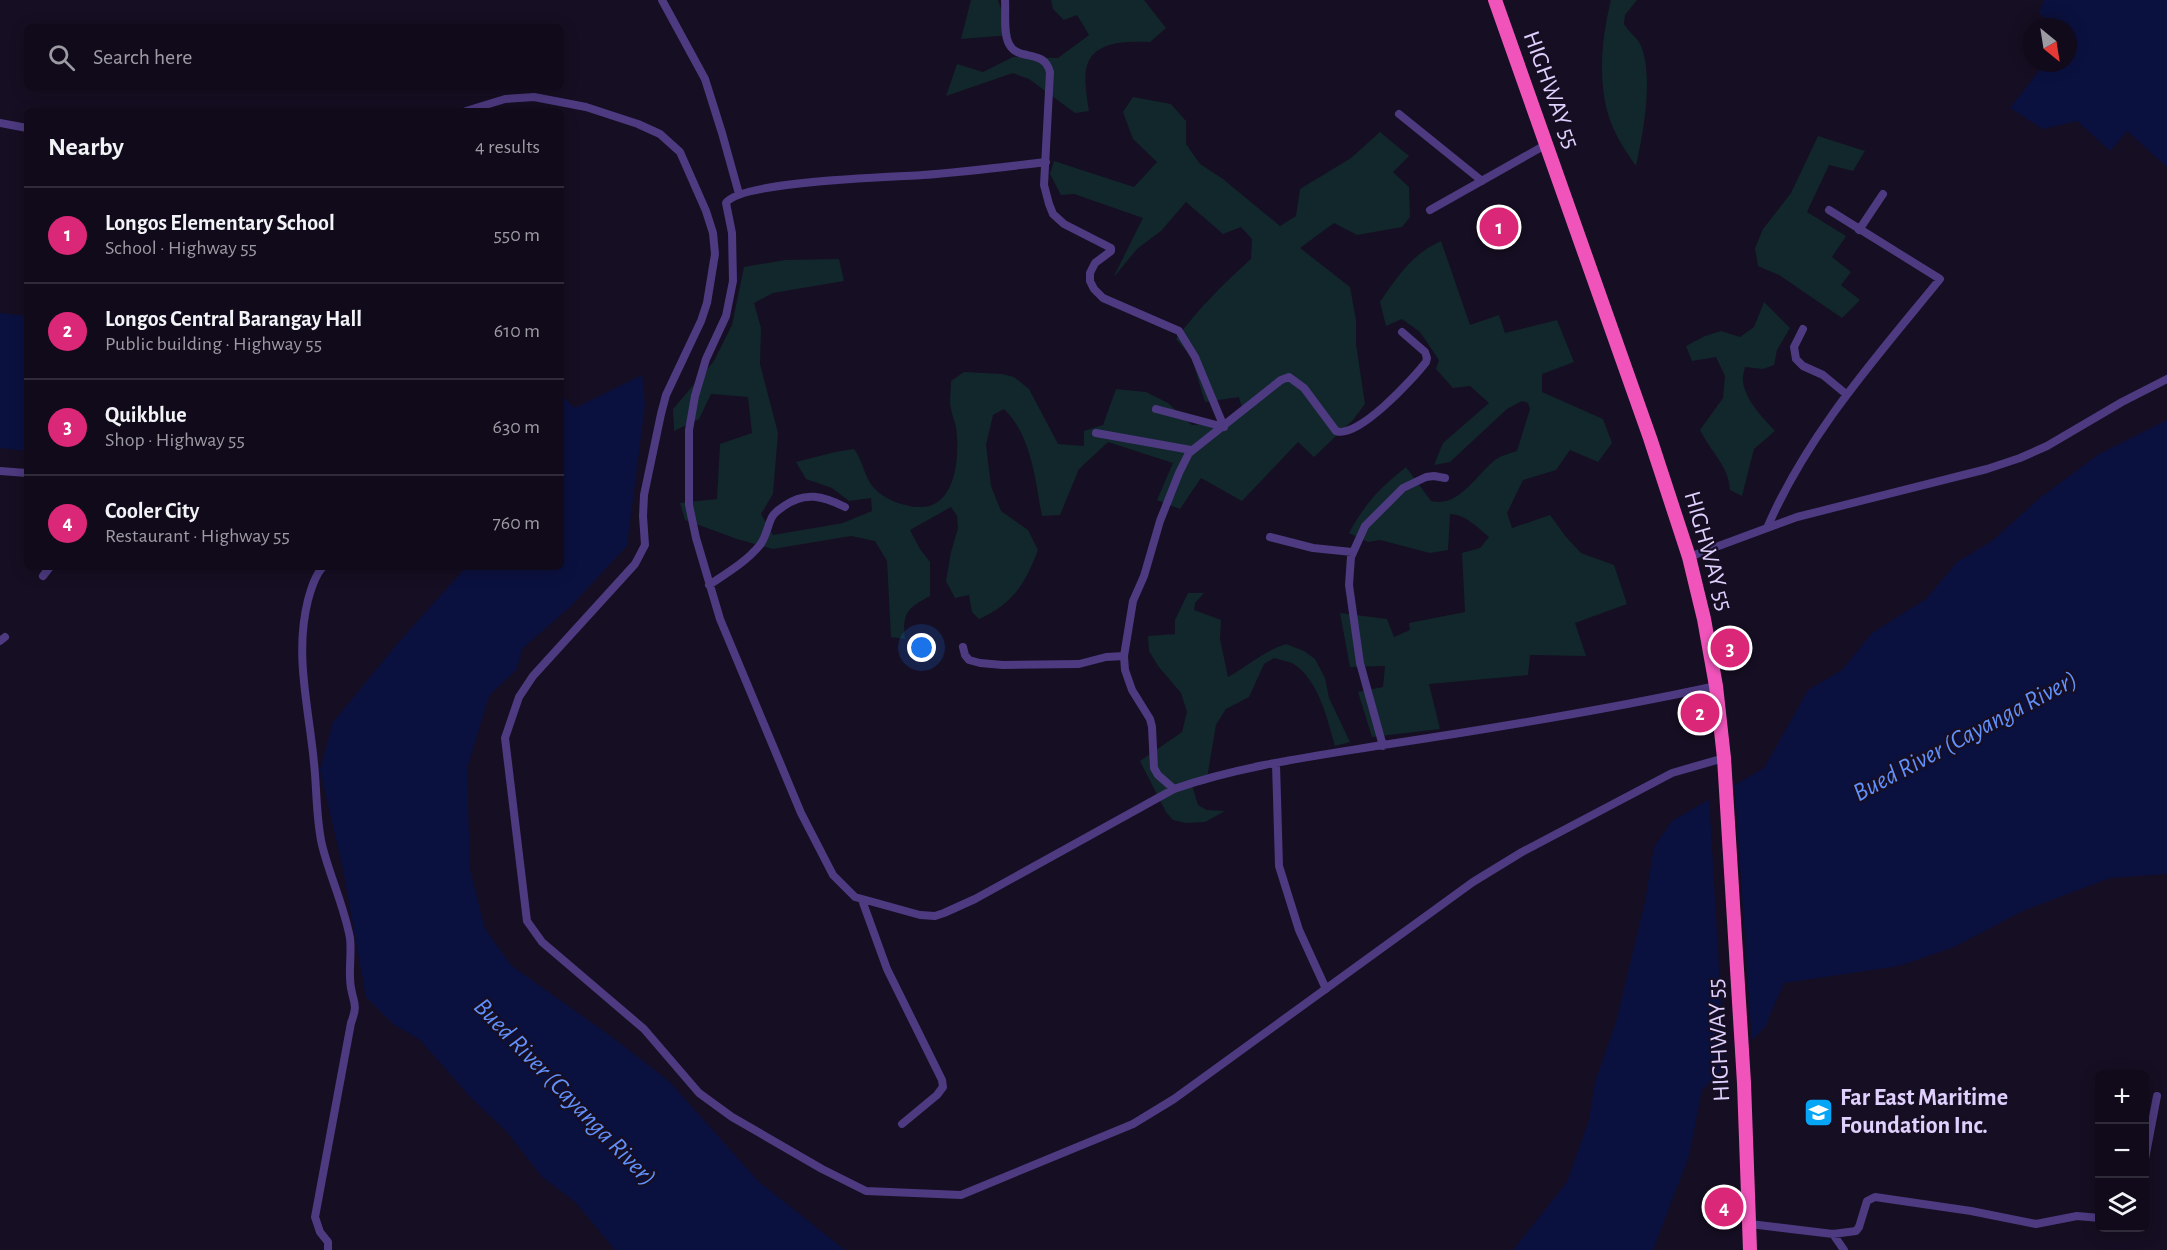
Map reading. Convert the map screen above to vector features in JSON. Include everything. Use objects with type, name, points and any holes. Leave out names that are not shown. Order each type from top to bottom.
[{"type":"highway","name":"HIGHWAY 55","points":[[1495,0],[1689,557],[1704,619],[1716,686],[1724,758],[1743,1073],[1750,1250]]},
{"type":"street","points":[[662,0],[705,79],[739,194]]},
{"type":"street","points":[[1005,0],[1008,42],[1011,47],[1017,52],[1044,60],[1050,72],[1044,185],[1053,214],[1064,224],[1112,249],[1095,263],[1090,273],[1090,281],[1102,298],[1179,331],[1195,357],[1224,427]]},
{"type":"street","points":[[476,108],[505,99],[534,97],[612,114],[660,134],[680,152],[713,233],[715,254],[707,303],[701,321],[666,395],[656,433],[644,495],[645,545],[635,564],[533,676],[519,697],[505,738],[527,921],[542,942],[644,1029],[699,1093],[732,1117],[822,1169],[866,1191],[961,1195],[1132,1124],[1174,1099],[1473,882],[1522,852],[1672,773],[1724,758]]},
{"type":"street","points":[[1399,114],[1482,181]]},
{"type":"street","points":[[0,123],[24,127]]},
{"type":"street","points":[[1430,210],[1547,144]]},
{"type":"street","points":[[1046,162],[923,175],[823,181],[739,194],[730,198],[726,203],[732,233],[733,281],[726,316],[705,358],[695,396],[689,430],[689,505],[709,585],[746,685],[811,832],[833,874],[849,893],[862,900],[920,915],[944,913],[975,899],[1174,789],[1204,778],[1574,715],[1716,686]]},
{"type":"street","points":[[1859,230],[1883,194]]},
{"type":"street","points":[[1767,528],[1798,465],[1826,420],[1940,279],[1829,210]]},
{"type":"street","points":[[1803,329],[1794,347],[1796,359],[1803,366],[1823,375],[1846,394]]},
{"type":"street","points":[[1174,789],[1158,775],[1154,768],[1150,719],[1128,682],[1124,656],[1133,601],[1144,576],[1160,521],[1179,473],[1191,450],[1288,377],[1304,388],[1336,431],[1348,432],[1396,397],[1426,362],[1425,352],[1402,332]]},
{"type":"street","points":[[1689,557],[1797,517],[1987,470],[2020,458],[2047,446],[2122,402],[2167,380]]},
{"type":"street","points":[[1156,409],[1224,427]]},
{"type":"street","points":[[1096,434],[1191,450]]},
{"type":"street","points":[[0,471],[24,473]]},
{"type":"street","points":[[1383,746],[1360,663],[1349,585],[1352,552],[1365,526],[1403,488],[1426,477],[1445,478]]},
{"type":"street","points":[[709,585],[751,554],[764,538],[774,513],[790,502],[799,497],[813,496],[844,507]]},
{"type":"street","points":[[1270,537],[1313,548],[1352,552]]},
{"type":"street","points":[[43,576],[48,570]]},
{"type":"street","points":[[320,570],[311,591],[303,621],[302,664],[315,765],[316,799],[322,845],[350,940],[350,987],[356,1010],[351,1023],[315,1217],[320,1232],[328,1242],[328,1250]]},
{"type":"street","points":[[963,647],[969,660],[1003,665],[1079,664],[1102,657],[1124,656]]},
{"type":"street","points":[[1276,764],[1279,866],[1299,930],[1326,989]]},
{"type":"street","points":[[862,900],[887,969],[942,1080],[943,1087],[937,1095],[902,1124]]},
{"type":"street","points":[[2149,1141],[2157,1096]]},
{"type":"street","points":[[1750,1224],[1833,1234],[1856,1231],[1864,1205],[1869,1199],[1875,1197],[2036,1224],[2078,1216],[2095,1218]]},
{"type":"street","points":[[1833,1234],[1844,1250]]},
{"type":"green space","points":[[971,0],[998,0],[1011,35],[961,39]]},
{"type":"green space","points":[[1051,0],[1144,0],[1166,28],[1150,42],[1121,42],[1095,52],[1086,69],[1089,111],[1075,113],[1029,79],[1013,73],[946,96],[957,64],[983,72],[1013,57],[1058,58],[1089,35],[1077,15],[1064,20],[1053,9]]},
{"type":"green space","points":[[1611,0],[1637,0],[1625,15],[1624,24],[1639,42],[1644,54],[1646,69],[1646,103],[1636,166],[1614,130],[1605,99],[1603,48]]},
{"type":"green space","points":[[1133,97],[1171,104],[1186,121],[1186,144],[1200,164],[1223,179],[1280,226],[1296,216],[1300,189],[1351,158],[1380,132],[1409,156],[1393,172],[1409,187],[1410,217],[1402,227],[1357,235],[1334,223],[1300,248],[1350,287],[1365,404],[1353,420],[1314,457],[1298,442],[1242,501],[1201,478],[1180,509],[1157,500],[1173,463],[1108,442],[1079,469],[1060,515],[1042,516],[1031,459],[1021,432],[1004,409],[993,415],[986,445],[991,486],[1001,511],[1028,530],[1038,550],[1033,562],[1023,583],[1009,600],[979,619],[972,612],[969,595],[955,598],[946,581],[958,528],[957,516],[951,507],[910,530],[930,562],[930,596],[908,612],[905,639],[891,637],[887,561],[875,541],[851,536],[773,549],[685,520],[680,503],[717,499],[720,444],[752,433],[748,397],[711,394],[699,419],[674,431],[673,409],[714,361],[732,325],[744,267],[785,260],[839,259],[844,281],[773,293],[754,303],[761,328],[760,364],[778,433],[773,494],[761,514],[773,535],[843,523],[872,511],[871,498],[849,501],[832,488],[806,479],[796,462],[835,452],[854,449],[872,486],[896,502],[918,507],[931,505],[941,499],[948,490],[956,465],[957,439],[950,404],[951,381],[964,372],[1014,377],[1029,389],[1058,444],[1084,446],[1084,431],[1103,425],[1116,389],[1146,392],[1168,403],[1192,425],[1226,422],[1242,408],[1239,397],[1205,402],[1191,356],[1176,339],[1211,297],[1251,259],[1252,239],[1241,227],[1223,234],[1186,202],[1161,231],[1137,249],[1113,278],[1143,218],[1074,194],[1061,195],[1050,174],[1054,161],[1134,187],[1157,162],[1133,139],[1123,112]]},
{"type":"green space","points":[[1818,136],[1865,151],[1853,171],[1829,165],[1807,212],[1846,236],[1832,257],[1851,272],[1841,285],[1860,300],[1842,318],[1779,275],[1758,266],[1755,248],[1763,229],[1791,193]]},
{"type":"green space","points":[[1441,241],[1470,325],[1499,315],[1505,333],[1557,320],[1574,362],[1542,374],[1542,392],[1603,419],[1612,443],[1598,462],[1570,450],[1556,470],[1523,480],[1507,513],[1512,528],[1550,515],[1581,553],[1614,565],[1627,604],[1575,623],[1586,656],[1530,655],[1528,675],[1429,684],[1440,729],[1372,737],[1358,692],[1383,687],[1385,666],[1350,667],[1340,613],[1387,619],[1394,637],[1410,630],[1409,623],[1465,612],[1462,553],[1480,548],[1489,537],[1466,519],[1450,514],[1448,550],[1430,553],[1380,540],[1368,542],[1349,533],[1374,497],[1406,467],[1431,501],[1442,502],[1460,494],[1490,464],[1498,458],[1517,451],[1530,409],[1528,403],[1522,401],[1507,409],[1450,462],[1434,465],[1443,443],[1489,403],[1470,386],[1453,388],[1436,369],[1439,360],[1420,332],[1402,319],[1386,326],[1380,302],[1399,275],[1414,259]]},
{"type":"green space","points":[[1764,302],[1790,328],[1777,350],[1774,365],[1763,369],[1745,367],[1743,380],[1748,396],[1775,431],[1754,449],[1742,496],[1730,490],[1723,466],[1700,430],[1723,398],[1725,376],[1716,357],[1692,361],[1686,346],[1721,331],[1740,337],[1754,327]]},
{"type":"green space","points":[[1188,593],[1204,593],[1195,603],[1194,610],[1221,620],[1220,639],[1228,677],[1263,655],[1286,644],[1304,651],[1315,659],[1325,678],[1329,698],[1350,742],[1335,746],[1321,700],[1309,679],[1292,663],[1274,658],[1264,664],[1249,697],[1226,709],[1216,725],[1206,784],[1192,785],[1198,805],[1207,810],[1225,811],[1205,822],[1186,823],[1173,820],[1166,812],[1140,761],[1182,732],[1187,712],[1181,693],[1158,666],[1149,651],[1148,636],[1175,634],[1175,620]]},
{"type":"water","points":[[2044,0],[2167,0],[2167,167],[2127,131],[2110,151],[2077,121],[2043,129],[2010,108],[2038,72],[2077,72],[2077,18],[2045,18],[2039,13]]},
{"type":"water","points":[[0,313],[24,316],[24,451],[0,448]]},
{"type":"water","name":"Bued River (Cayanga River)","points":[[642,375],[645,405],[627,546],[571,606],[522,649],[517,669],[489,696],[467,769],[470,869],[485,929],[512,966],[612,1037],[669,1081],[759,1182],[845,1250],[615,1250],[575,1202],[541,1176],[507,1132],[471,1098],[420,1040],[393,1024],[366,997],[343,869],[320,770],[333,722],[398,643],[463,570],[564,570],[564,398],[575,408]]},
{"type":"water","name":"Bued River (Cayanga River)","points":[[2167,420],[2167,874],[2110,878],[2023,911],[1954,947],[1899,966],[1784,983],[1765,1027],[1702,1090],[1689,1156],[1653,1250],[1513,1250],[1567,1182],[1589,1120],[1595,1082],[1616,1022],[1645,902],[1654,847],[1672,821],[1764,768],[1808,690],[1842,670],[1872,633],[1926,599],[1957,562],[1992,541],[2041,497],[2099,454]]},
{"type":"pier","points":[[1735,788],[1752,1044],[1725,1071],[1709,796],[1722,789]]},
{"type":"place","name":"Longos Elementary School","points":[[1499,227]]},
{"type":"place","name":"Quikblue","points":[[1730,648]]},
{"type":"place","name":"Longos Central Barangay Hall","points":[[1700,713]]},
{"type":"place","name":"Far East Maritime Foundation Inc.","points":[[1819,1112]]},
{"type":"place","name":"Cooler City","points":[[1724,1207]]}]
